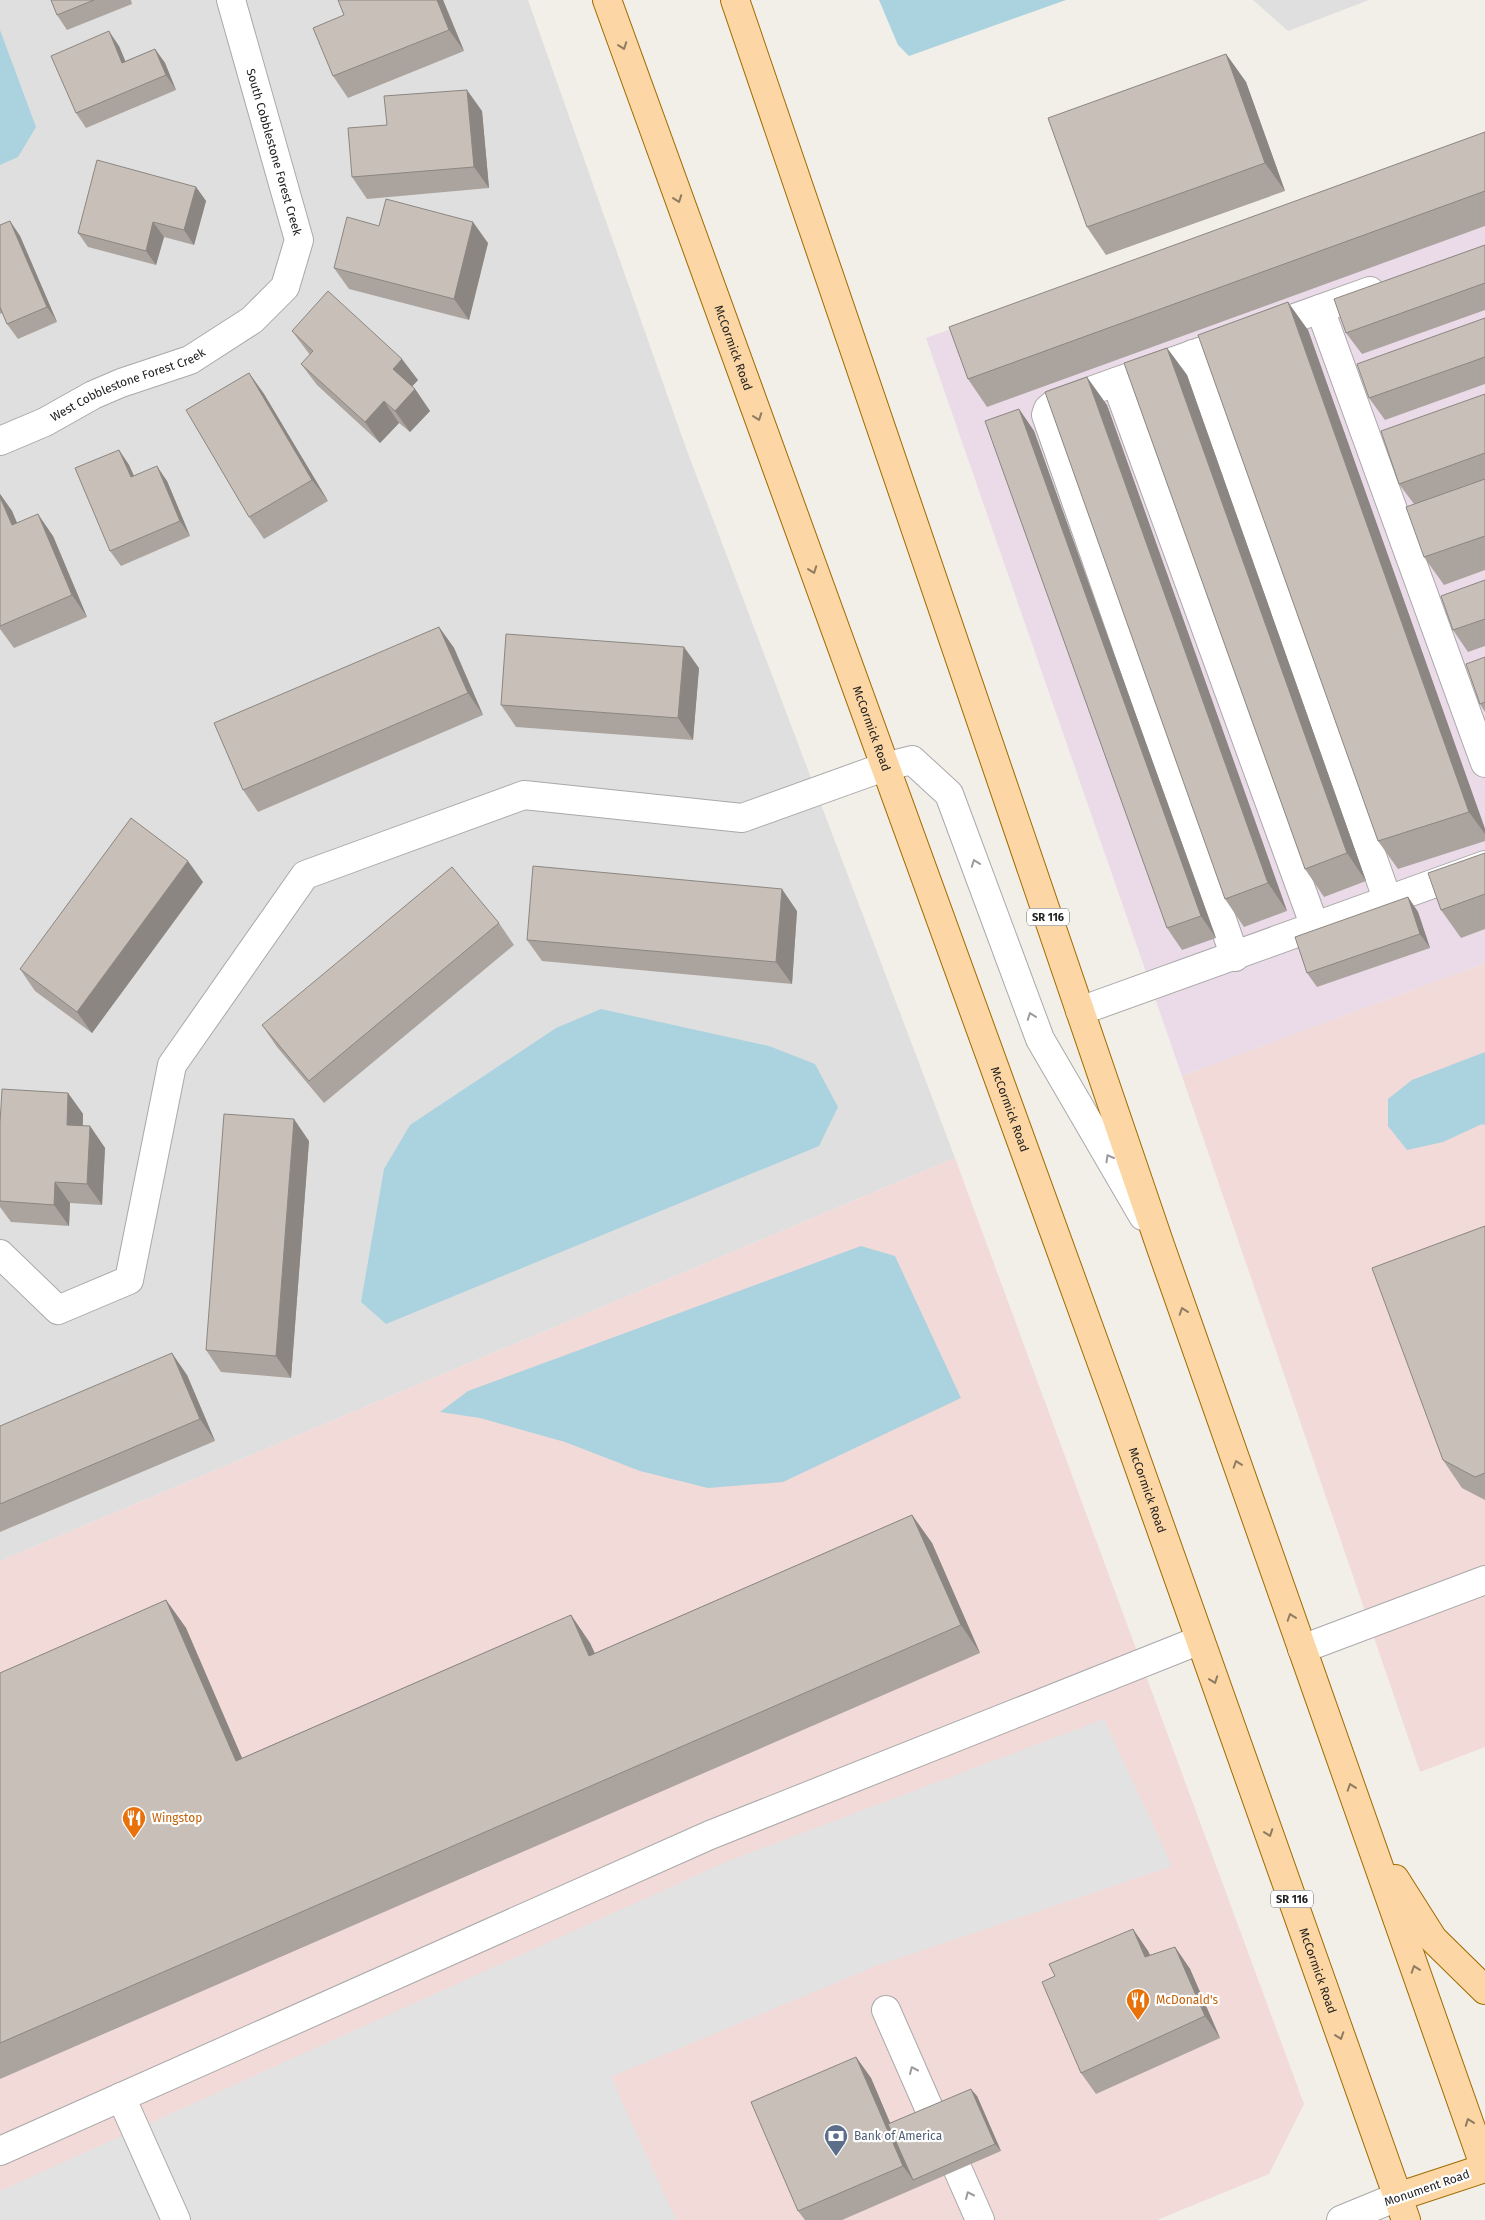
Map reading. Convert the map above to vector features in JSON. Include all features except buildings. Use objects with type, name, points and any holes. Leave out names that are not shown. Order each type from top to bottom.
[{"type":"main road","name":"McCormick Road","points":[[607,0],[1117,1405],[1401,2208]]},
{"type":"main road","name":"SR 116","points":[[735,0],[1160,1246],[1485,2168]]},
{"type":"main road","points":[[1367,1833],[1432,1939],[1485,1990]]},
{"type":"main road","name":"Monument Road","points":[[1401,2208],[1485,2168]]},
{"type":"street","name":"South Cobblestone Forest Creek","points":[[231,0],[299,240],[285,287],[252,320]]},
{"type":"street","points":[[1235,956],[1046,415],[1048,409],[1054,404],[1393,283]]},
{"type":"street","points":[[1320,309],[1430,610],[1466,675],[1484,756]]},
{"type":"street","name":"West Cobblestone Forest Creek","points":[[0,441],[45,422],[93,395],[121,383],[190,360],[252,320]]},
{"type":"street","points":[[1193,354],[1388,901]]},
{"type":"street","points":[[1345,378],[1373,368]]},
{"type":"street","points":[[1116,382],[1315,927]]},
{"type":"street","points":[[1370,446],[1396,436]]},
{"type":"street","points":[[1399,527],[1425,518]]},
{"type":"street","points":[[1430,610],[1457,600]]},
{"type":"street","points":[[0,1254],[58,1310],[129,1280],[172,1065],[304,875],[524,796],[742,818],[884,767],[912,760],[949,794],[1040,1039],[1160,1246]]},
{"type":"street","points":[[1080,1011],[1485,865]]},
{"type":"street","points":[[1302,1649],[1485,1580]]},
{"type":"street","points":[[0,2151],[710,1835],[1200,1640]]},
{"type":"street","points":[[886,2010],[932,2115]]},
{"type":"street","points":[[121,2097],[176,2220]]},
{"type":"street","points":[[958,2170],[980,2220]]},
{"type":"street","name":"Monument Road","points":[[1341,2220],[1401,2208]]},
{"type":"shaded area","points":[[0,0],[528,0],[686,448],[955,1158],[0,1561]]},
{"type":"shaded area","points":[[1253,0],[1369,0],[1288,31]]},
{"type":"shaded area","points":[[1485,139],[1485,963],[1182,1076],[926,338]]},
{"type":"shaded area","points":[[1485,963],[1485,1747],[1420,1772],[1182,1076]]},
{"type":"shaded area","points":[[955,1158],[1304,2104],[1269,2174],[1157,2220],[0,2220],[0,1561]]},
{"type":"shaded area","points":[[1104,1719],[1172,1866],[876,1966],[611,2077],[676,2220],[0,2220],[0,2191],[728,1861]]},
{"type":"water","points":[[879,0],[1066,0],[909,56],[898,45]]},
{"type":"water","points":[[0,30],[36,127],[18,157],[0,165]]},
{"type":"water","points":[[601,1009],[769,1046],[815,1064],[838,1107],[819,1146],[386,1324],[361,1302],[384,1169],[410,1125],[556,1028]]},
{"type":"water","points":[[1485,1052],[1485,1125],[1482,1124],[1443,1142],[1407,1150],[1388,1126],[1388,1099],[1412,1080]]},
{"type":"water","points":[[861,1246],[895,1256],[961,1398],[783,1482],[708,1488],[640,1471],[565,1442],[480,1418],[440,1412],[468,1391]]},
{"type":"place","name":"Wingstop","points":[[134,1839]]},
{"type":"place","name":"McDonald's","points":[[1138,2021]]},
{"type":"place","name":"Bank of America","points":[[836,2157]]}]
